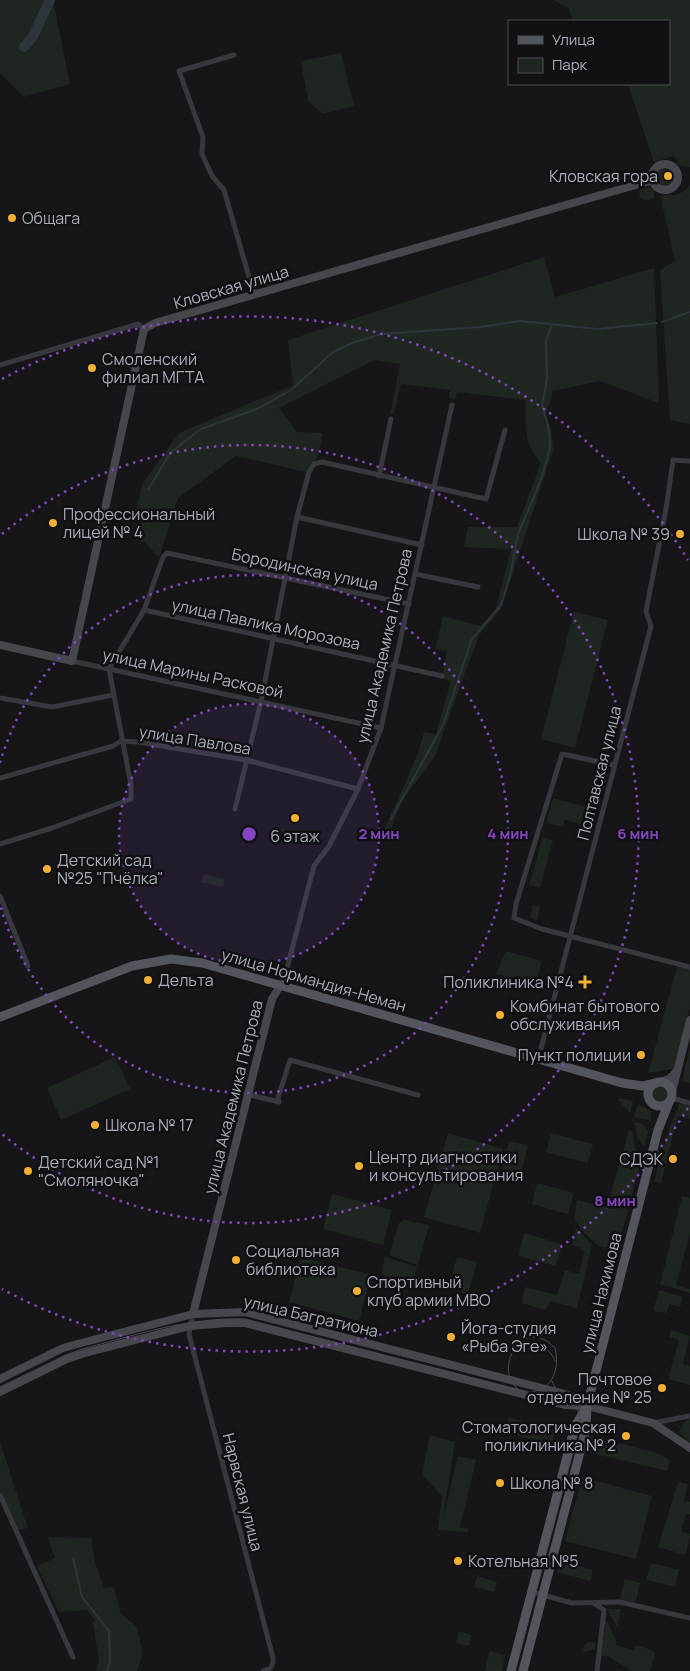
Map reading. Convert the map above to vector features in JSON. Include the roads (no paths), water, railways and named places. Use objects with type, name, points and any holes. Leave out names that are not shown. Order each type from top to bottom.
[{"type":"main road","name":"улица Нормандия-Неман","points":[[0,1017],[132,966],[158,959],[202,963],[538,1061],[622,1083]]},
{"type":"main road","points":[[622,1083],[643,1086],[658,1083],[669,1086],[671,1098],[659,1106],[651,1102]]},
{"type":"main road","points":[[622,1083],[641,1092],[659,1112],[658,1130]]},
{"type":"main road","points":[[651,1102],[650,1089],[658,1083]]},
{"type":"main road","name":"улица Нахимова","points":[[523,1671],[586,1429],[587,1406],[658,1130],[671,1098]]},
{"type":"main road","name":"улица Нахимова","points":[[511,1671],[575,1426],[587,1406]]},
{"type":"street","points":[[234,55],[179,70],[203,138],[202,154],[212,176],[224,190],[254,294]]},
{"type":"street","name":"Кловская улица","points":[[144,329],[155,323],[652,180]]},
{"type":"street","points":[[0,365],[138,324],[144,329],[72,661]]},
{"type":"street","name":"улица Академика Петрова","points":[[193,1314],[246,1094],[272,999],[286,972],[314,866],[329,846],[358,789],[380,728],[435,489],[452,405]]},
{"type":"street","points":[[379,476],[391,418]]},
{"type":"street","points":[[235,809],[261,701],[297,517],[309,472],[314,464],[322,462],[486,499],[505,430]]},
{"type":"street","name":"Полтавская улица","points":[[538,1061],[651,626],[646,611],[670,490],[673,460],[690,461]]},
{"type":"street","points":[[297,517],[422,545]]},
{"type":"street","name":"Бородинская улица","points":[[144,610],[163,557],[167,553],[408,604]]},
{"type":"street","points":[[416,574],[478,586]]},
{"type":"street","points":[[0,844],[52,828],[97,810],[128,802],[131,799],[131,790],[109,669],[144,610]]},
{"type":"street","name":"улица Павлика Морозова","points":[[144,610],[395,664],[442,676]]},
{"type":"street","name":"улица Марины Расковой","points":[[0,645],[380,728]]},
{"type":"street","points":[[0,698],[52,708],[113,695]]},
{"type":"street","name":"улица Павлова","points":[[0,778],[113,746],[121,741],[138,742],[246,760],[358,789]]},
{"type":"street","points":[[614,764],[562,754],[516,904],[514,918],[571,936],[690,967]]},
{"type":"street","points":[[0,896],[28,966]]},
{"type":"street","points":[[690,1020],[671,1098],[690,1103]]},
{"type":"street","points":[[246,1094],[279,1102],[278,1098],[290,1060],[418,1095]]},
{"type":"street","points":[[658,1083],[668,1079],[677,1071]]},
{"type":"street","name":"улица Багратиона","points":[[0,1379],[64,1348],[193,1314],[245,1312],[569,1395],[587,1406]]},
{"type":"street","name":"Нарвская улица","points":[[193,1314],[190,1326],[192,1343],[273,1658],[273,1665],[270,1669],[263,1671]]},
{"type":"street","name":"улица Багратиона","points":[[0,1392],[67,1359],[190,1326],[226,1322],[245,1323],[564,1405],[587,1406],[653,1423],[690,1416]]},
{"type":"street","points":[[354,1351],[357,1341]]},
{"type":"street","points":[[564,1405],[573,1410],[575,1426]]},
{"type":"street","points":[[653,1423],[690,1448]]},
{"type":"street","points":[[0,1494],[73,1657]]},
{"type":"street","points":[[532,1592],[572,1603],[595,1604],[608,1600],[690,1618]]},
{"type":"street","points":[[595,1604],[604,1610],[597,1671]]},
{"type":"waterway","points":[[24,47],[33,36],[50,0]]},
{"type":"waterway","points":[[662,322],[690,312]]},
{"type":"waterway","points":[[148,490],[170,453],[201,429],[257,409],[291,390],[333,352],[352,343],[382,334],[480,327],[520,321],[598,329],[657,323]]},
{"type":"waterway","points":[[391,819],[443,725],[472,639],[501,605],[510,576],[518,534],[541,480],[550,448],[549,430],[542,405],[547,379],[546,342],[552,324]]},
{"type":"waterway","points":[[73,1558],[82,1597],[109,1631],[110,1662],[107,1671]]},
{"type":"tram line","points":[[0,1387],[82,1349],[183,1324],[224,1319],[245,1319],[572,1404],[579,1412],[581,1422],[515,1671]]},
{"type":"tram line","points":[[518,1389],[511,1380],[508,1370],[510,1359],[522,1341],[532,1337],[543,1339],[555,1348],[555,1370],[553,1377],[545,1387],[531,1392]]},
{"type":"tram line","points":[[520,1348],[530,1345],[540,1347],[549,1352],[555,1361]]},
{"type":"tram line","points":[[552,1381],[557,1392],[567,1399]]},
{"type":"place","name":"Кловская гора","points":[[668,176]]},
{"type":"place","name":"Общага","points":[[12,218]]},
{"type":"place","name":"Смоленский филиал МГТА","points":[[92,368]]},
{"type":"place","name":"Профессиональный лицей № 4","points":[[53,523]]},
{"type":"place","name":"Школа № 39","points":[[680,534]]},
{"type":"place","name":"6 этаж","points":[[295,818]]},
{"type":"place","name":"Детский сад №25 \"Пчёлка\"","points":[[47,869]]},
{"type":"place","name":"Дельта","points":[[148,980]]},
{"type":"place","name":"Поликлиника №4","points":[[585,982]]},
{"type":"place","name":"Комбинат бытового обслуживания","points":[[500,1015]]},
{"type":"place","name":"Пункт полиции","points":[[641,1055]]},
{"type":"place","name":"Школа № 17","points":[[95,1125]]},
{"type":"place","name":"СДЭК","points":[[673,1159]]},
{"type":"place","name":"Центр диагностики и консультирования","points":[[359,1166]]},
{"type":"place","name":"Детский сад №1 \"Смоляночка\"","points":[[28,1171]]},
{"type":"place","name":"Социальная библиотека","points":[[236,1260]]},
{"type":"place","name":"Спортивный клуб армии МВО","points":[[357,1291]]},
{"type":"place","name":"Йога-студия «Рыба Эге»","points":[[451,1337]]},
{"type":"place","name":"Почтовое отделение № 25","points":[[662,1388]]},
{"type":"place","name":"Стоматологическая поликлиника № 2","points":[[626,1436]]},
{"type":"place","name":"Школа № 8","points":[[500,1483]]},
{"type":"place","name":"Котельная №5","points":[[458,1561]]}]
